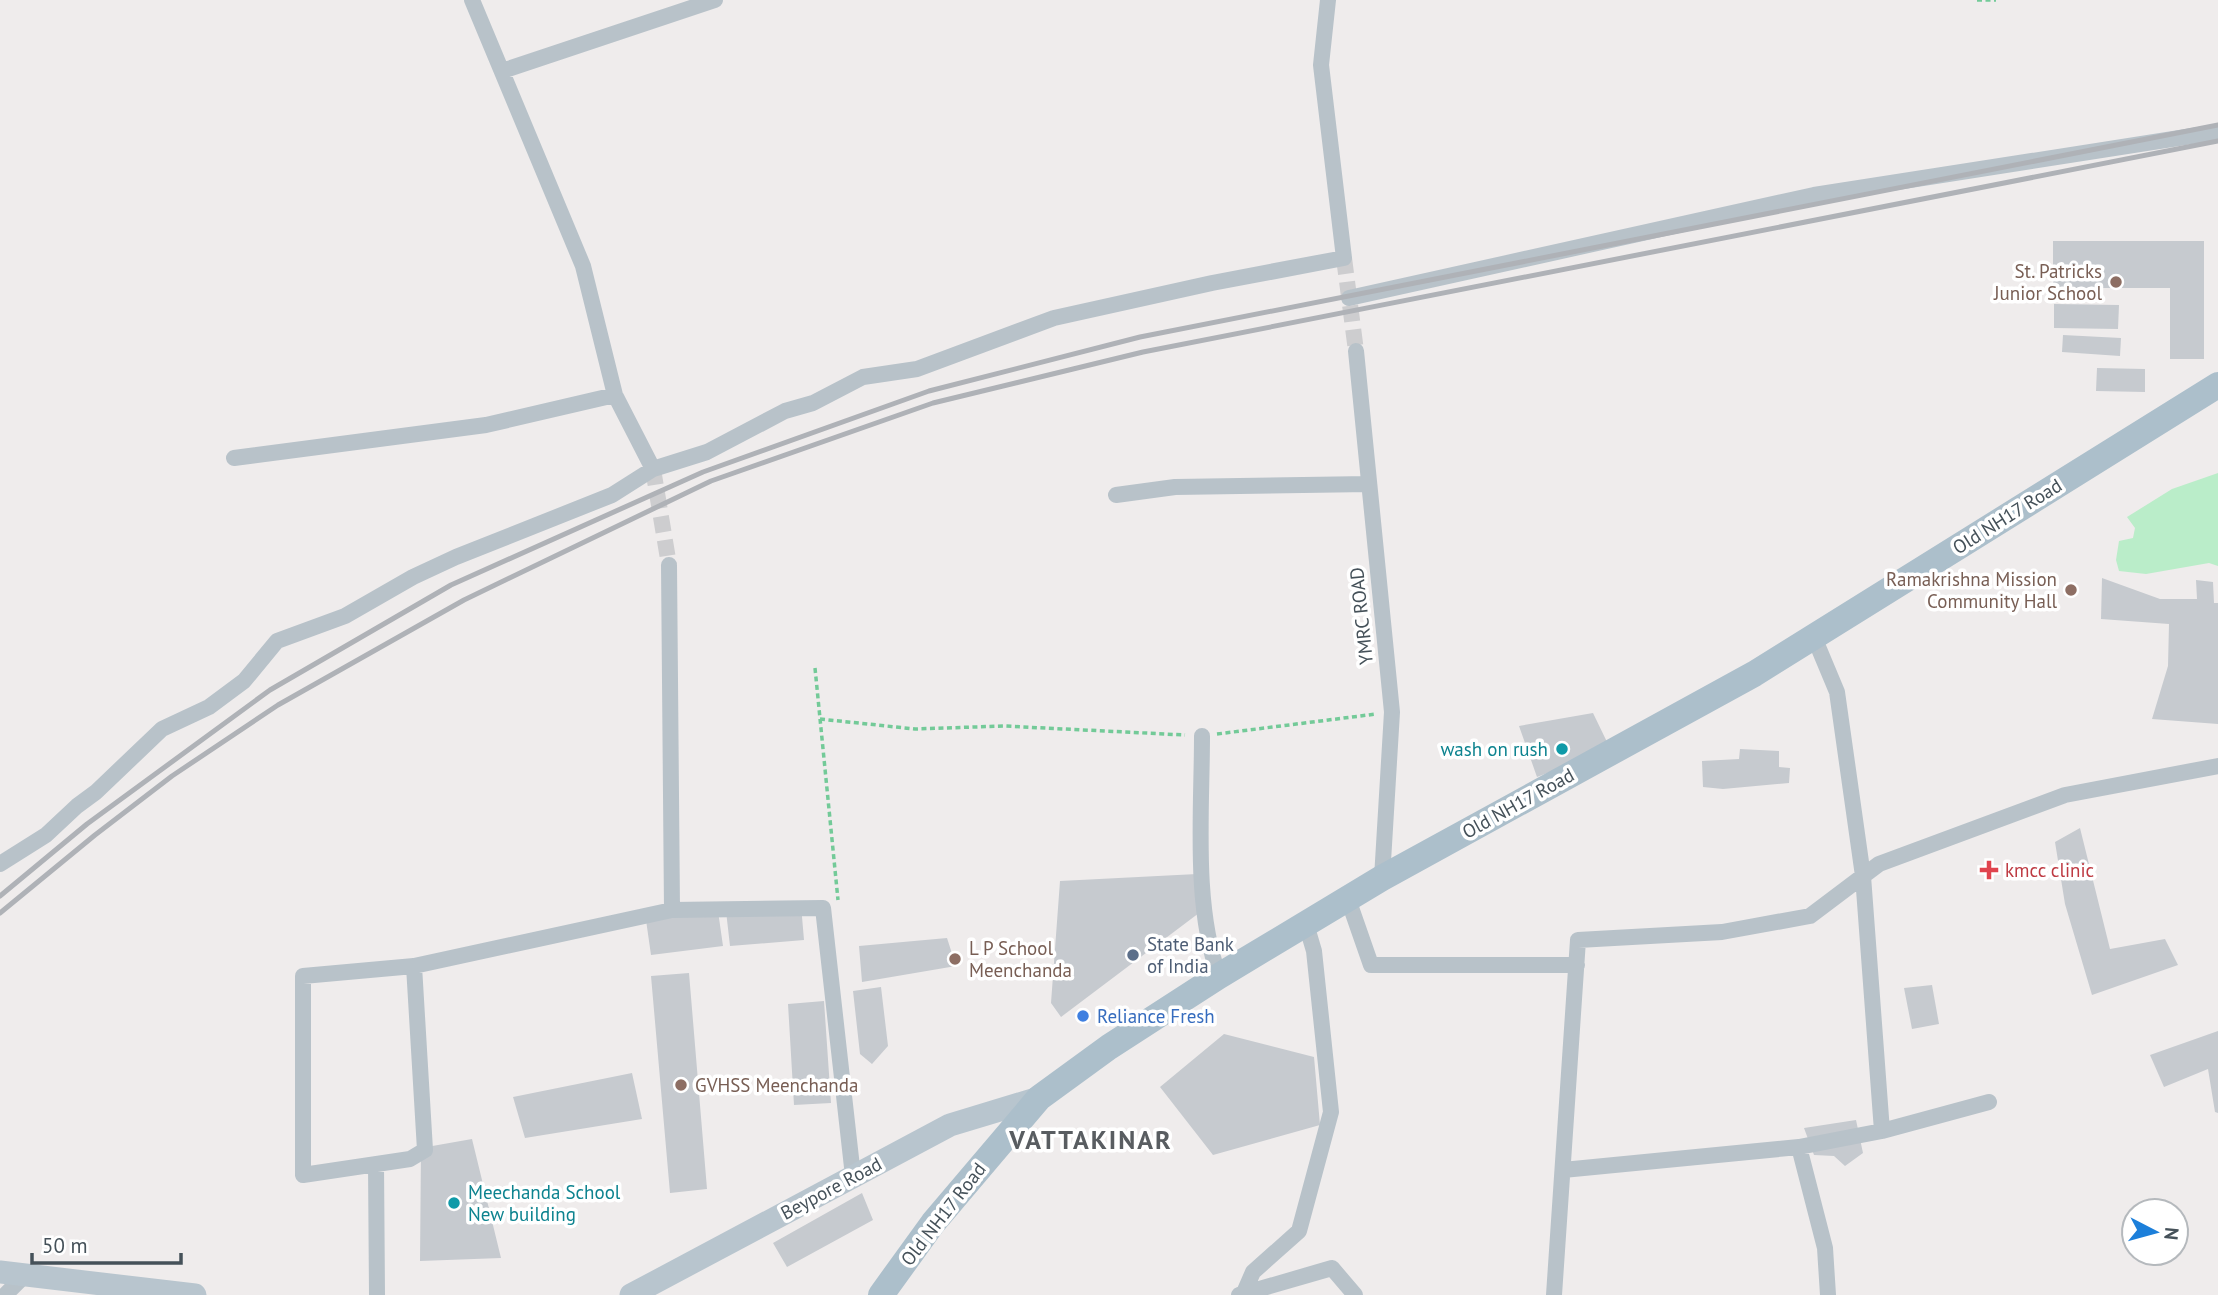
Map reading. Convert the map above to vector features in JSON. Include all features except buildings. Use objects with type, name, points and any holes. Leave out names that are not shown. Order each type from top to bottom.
[{"type":"main road","name":"Old NH17 Road","points":[[881,1295],[933,1223],[1039,1098],[1109,1047],[1219,976],[1382,878],[1607,753],[1698,706],[1814,637],[2218,385]]},
{"type":"main road","name":"Beypore Road","points":[[631,1295],[950,1125],[1039,1098]]},
{"type":"main road","points":[[0,1272],[195,1295]]},
{"type":"street","points":[[471,0],[583,266],[615,395],[653,469]]},
{"type":"street","points":[[502,71],[715,0]]},
{"type":"street","points":[[0,864],[46,835],[162,729],[209,707],[244,681],[276,641],[345,616],[413,577],[456,557],[612,495],[653,469],[707,452],[785,411],[813,403],[863,377],[917,369],[1054,318],[1212,283],[1345,258],[1321,65],[1328,0]]},
{"type":"street","points":[[1349,298],[1814,195],[2218,132]]},
{"type":"street","name":"YMRC ROAD","points":[[1356,351],[1392,712],[1382,878]]},
{"type":"street","points":[[234,458],[486,425],[615,395]]},
{"type":"street","points":[[1116,495],[1175,487],[1369,484]]},
{"type":"street","points":[[669,565],[672,910]]},
{"type":"street","points":[[1814,637],[1837,692],[1863,876],[1882,1131]]},
{"type":"street","points":[[1202,736],[1202,885],[1212,958],[1219,976]]},
{"type":"street","points":[[1554,1295],[1578,940],[1722,932],[1810,915],[1879,864],[2065,795],[2218,766]]},
{"type":"street","points":[[1348,899],[1371,965],[1577,965]]},
{"type":"street","points":[[414,966],[425,1150],[410,1159],[303,1175],[303,976],[414,966],[672,910],[823,908],[853,1176]]},
{"type":"street","points":[[1241,1295],[1253,1272],[1299,1231],[1331,1112],[1314,951],[1306,924]]},
{"type":"street","points":[[1563,1170],[1800,1147],[1882,1131],[1989,1102]]},
{"type":"street","points":[[1800,1147],[1825,1248],[1828,1295]]},
{"type":"street","points":[[376,1164],[377,1295]]},
{"type":"street","points":[[1241,1295],[1332,1268],[1355,1295]]},
{"type":"street","points":[[5,1295],[25,1275]]},
{"type":"path","points":[[1977,0],[1996,0]]},
{"type":"path","points":[[820,719],[915,729],[1004,726],[1202,736],[1392,712]]},
{"type":"green space","points":[[2218,473],[2218,566],[2209,563],[2146,574],[2119,571],[2116,560],[2119,541],[2133,538],[2135,528],[2127,517],[2172,489]]},
{"type":"tunnel","points":[[1344,258],[1356,351]]},
{"type":"tunnel","points":[[653,469],[669,565]]},
{"type":"railway","points":[[0,896],[87,824],[270,690],[451,585],[703,472],[929,391],[1140,337],[2218,125]]},
{"type":"railway","points":[[0,913],[172,776],[278,705],[464,600],[711,481],[933,403],[1143,352],[2218,141]]},
{"type":"place","name":"St. Patricks Junior School","points":[[2116,282]]},
{"type":"place","name":"Ramakrishna Mission Community Hall","points":[[2071,590]]},
{"type":"place","name":"wash on rush","points":[[1562,749]]},
{"type":"place","name":"kmcc clinic","points":[[1989,870]]},
{"type":"place","name":"State Bank of India","points":[[1133,955]]},
{"type":"place","name":"L P School Meenchanda","points":[[955,959]]},
{"type":"place","name":"Reliance Fresh","points":[[1083,1016]]},
{"type":"place","name":"GVHSS Meenchanda","points":[[681,1085]]},
{"type":"place","name":"Meechanda School New building","points":[[454,1203]]},
{"type":"district","name":"VATTAKINAR","points":[[1091,1139]]}]
